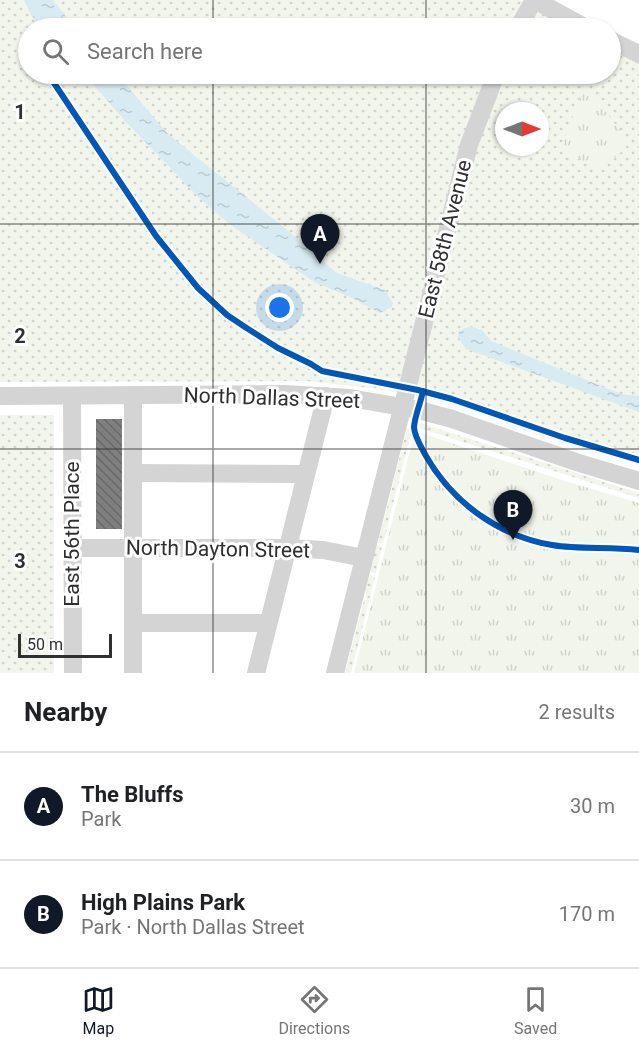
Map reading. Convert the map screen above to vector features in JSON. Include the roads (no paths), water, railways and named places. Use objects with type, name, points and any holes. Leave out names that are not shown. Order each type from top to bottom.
[{"type":"street","points":[[524,18],[535,0],[568,18]]},
{"type":"street","points":[[621,45],[639,54]]},
{"type":"street","name":"East 58th Avenue","points":[[335,673],[469,145],[492,84]]},
{"type":"street","points":[[133,395],[133,673]]},
{"type":"street","name":"North Dallas Street","points":[[0,396],[326,396],[403,406],[452,419],[639,481]]},
{"type":"street","name":"East 56th Place","points":[[72,396],[73,673]]},
{"type":"street","points":[[256,673],[326,396]]},
{"type":"street","points":[[133,473],[305,474]]},
{"type":"street","name":"North Dayton Street","points":[[72,548],[288,548],[323,550],[364,558]]},
{"type":"street","points":[[133,623],[268,623]]},
{"type":"water","points":[[24,0],[53,0],[67,18],[33,18]]},
{"type":"water","points":[[93,84],[126,84],[168,134],[337,273],[385,290],[393,303],[392,307],[380,313],[314,282],[228,223],[197,196]]},
{"type":"water","points":[[470,326],[482,330],[491,341],[621,394],[639,396],[639,412],[466,349],[458,337],[459,331]]},
{"type":"place","name":"The Bluffs","points":[[320,264]]},
{"type":"place","name":"High Plains Park","points":[[513,540]]}]
